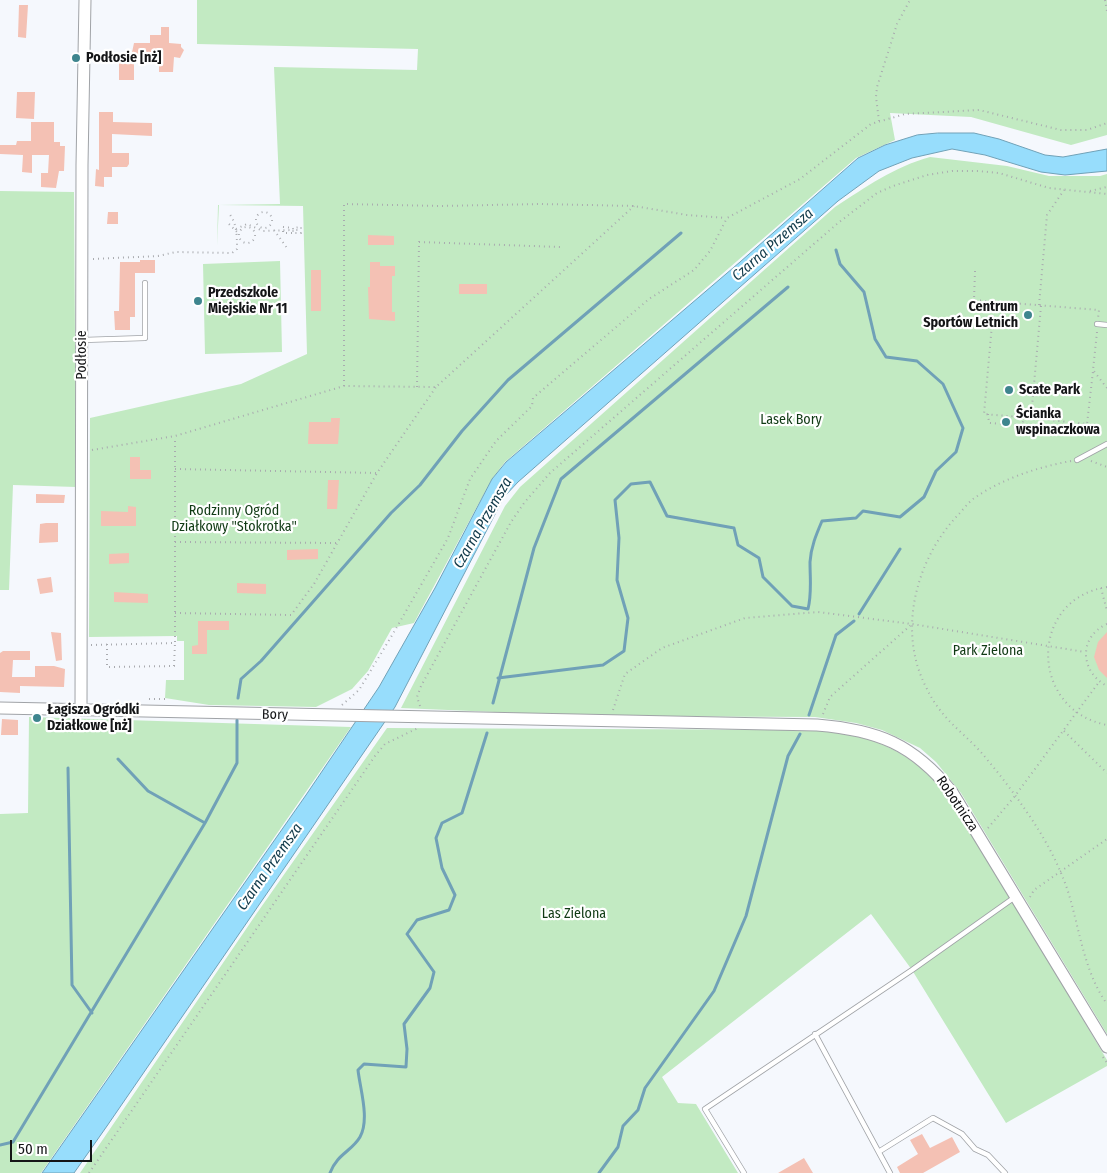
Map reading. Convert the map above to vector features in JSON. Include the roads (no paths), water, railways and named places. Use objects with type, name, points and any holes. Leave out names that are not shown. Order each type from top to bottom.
[{"type":"street","name":"Podłosie","points":[[80,710],[85,0]]},
{"type":"street","name":"Bory","points":[[0,708],[551,720]]},
{"type":"street","name":"Robotnicza","points":[[551,720],[817,725],[848,728],[873,734],[918,757],[935,770],[952,792],[1107,1047]]},
{"type":"lane","points":[[82,340],[145,338],[144,283]]},
{"type":"lane","points":[[1098,324],[1107,325]]},
{"type":"lane","points":[[1077,460],[1107,444]]},
{"type":"lane","points":[[744,1173],[704,1109],[1018,900]]},
{"type":"lane","points":[[814,1034],[880,1151],[890,1173]]},
{"type":"lane","points":[[880,1151],[933,1118],[962,1134],[975,1148],[988,1155],[1005,1173]]},
{"type":"water","name":"Czarna Przemsza","points":[[974,133],[999,139],[1045,155],[1063,157],[1107,149],[1107,171],[1065,175],[1041,172],[985,155],[952,149],[912,158],[879,171],[838,201],[518,482],[504,497],[395,707],[107,1126],[74,1173],[42,1173],[306,795],[379,687],[435,588],[492,479],[506,462],[740,262],[858,158],[885,145],[917,135]]},
{"type":"waterway","points":[[238,698],[241,679],[261,661],[391,513],[420,485],[462,431],[508,380],[681,233]]},
{"type":"waterway","points":[[498,678],[603,665],[624,651],[628,618],[617,580],[619,538],[615,500],[631,484],[650,482],[667,516],[734,528],[738,545],[759,558],[763,577],[792,606],[808,609],[810,562],[814,541],[822,521],[856,518],[863,511],[900,517],[924,497],[936,471],[956,452],[963,428],[943,384],[917,361],[886,357],[875,339],[864,292],[840,264],[836,250]]},
{"type":"waterway","points":[[493,703],[534,548],[561,479],[788,287]]},
{"type":"waterway","points":[[859,614],[900,549]]},
{"type":"waterway","points":[[809,715],[836,635],[854,621]]},
{"type":"waterway","points":[[0,1145],[13,1142],[205,823],[237,763],[237,720]]},
{"type":"waterway","points":[[330,1173],[340,1157],[357,1142],[363,1130],[364,1104],[358,1070],[364,1064],[406,1067],[407,1049],[404,1024],[430,988],[434,972],[407,934],[417,920],[449,910],[455,895],[442,868],[436,838],[442,823],[462,813],[487,733]]},
{"type":"waterway","points":[[599,1173],[618,1147],[623,1126],[638,1110],[645,1088],[714,991],[746,916],[788,756],[800,734]]},
{"type":"waterway","points":[[118,759],[148,791],[205,823]]},
{"type":"waterway","points":[[68,768],[72,985],[92,1013]]},
{"type":"place","name":"Podłosie [nż]","points":[[76,58]]},
{"type":"place","name":"Przedszkole Miejskie Nr 11","points":[[198,301]]},
{"type":"place","name":"Centrum Sportów Letnich","points":[[1028,315]]},
{"type":"place","name":"Scate Park","points":[[1009,390]]},
{"type":"place","name":"Ścianka wspinaczkowa","points":[[1006,422]]},
{"type":"place","name":"Łagisza Ogródki Działkowe [nż]","points":[[37,718]]},
{"type":"park label","name":"Lasek Bory","points":[[791,420]]},
{"type":"park label","name":"Rodzinny Ogród Działkowy \"Stokrotka\"","points":[[234,520]]},
{"type":"park label","name":"Park Zielona","points":[[988,651]]},
{"type":"park label","name":"Las Zielona","points":[[574,914]]}]
